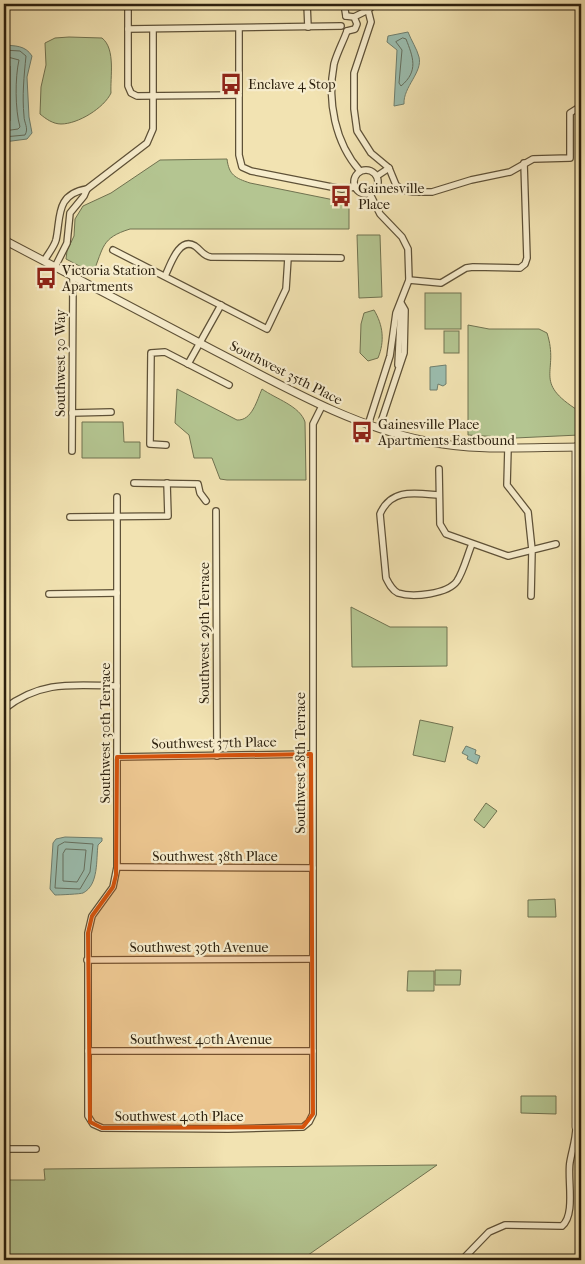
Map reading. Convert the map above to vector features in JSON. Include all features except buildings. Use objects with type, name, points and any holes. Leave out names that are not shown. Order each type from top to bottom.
[{"type":"street","points":[[128,4],[129,90],[137,96],[239,95]]},
{"type":"street","points":[[307,4],[308,27]]},
{"type":"street","points":[[344,4],[346,16]]},
{"type":"street","points":[[346,16],[354,17],[375,4]]},
{"type":"street","points":[[368,10],[371,22],[354,73],[354,109],[357,131],[365,144],[389,168],[396,185],[403,190],[424,193],[510,172],[524,163],[540,157],[570,158],[570,113],[581,106]]},
{"type":"street","points":[[341,26],[342,19],[346,16]]},
{"type":"street","points":[[354,17],[357,22],[356,27],[347,31],[335,62],[332,83],[333,111],[348,157],[360,171]]},
{"type":"street","points":[[128,29],[341,26],[347,31]]},
{"type":"street","points":[[239,28],[239,155],[242,167],[251,171],[334,188],[347,190],[355,187]]},
{"type":"street","points":[[55,267],[67,243],[68,218],[87,190],[148,143],[153,129],[153,29]]},
{"type":"street","points":[[409,280],[441,283],[473,267],[520,268],[524,264],[527,258],[524,163]]},
{"type":"street","points":[[377,176],[389,168]]},
{"type":"street","points":[[371,170],[377,176],[378,185],[370,194],[361,193],[355,187],[354,177],[360,171],[371,170]]},
{"type":"street","points":[[44,261],[56,238],[57,220],[61,208],[75,194],[87,190]]},
{"type":"street","points":[[368,425],[389,361],[394,320],[409,280],[408,249],[402,237],[380,214],[370,194]]},
{"type":"street","points":[[56,238],[67,243]]},
{"type":"street","name":"Southwest 35th Place","points":[[4,240],[322,406],[368,425],[427,441],[508,448],[579,447]]},
{"type":"street","points":[[165,276],[179,249],[185,245],[194,246],[203,255],[211,257],[341,258]]},
{"type":"street","points":[[113,250],[267,329],[286,289],[288,258]]},
{"type":"street","name":"Southwest 30 Way","points":[[72,450],[73,276]]},
{"type":"street","points":[[398,367],[401,303]]},
{"type":"street","points":[[379,428],[404,353],[405,310],[401,303]]},
{"type":"street","points":[[188,364],[221,305]]},
{"type":"street","points":[[392,341],[399,342]]},
{"type":"street","points":[[166,445],[150,444],[151,353],[165,352],[229,385]]},
{"type":"street","name":"Southwest 28th Terrace","points":[[309,1122],[313,1114],[313,424],[322,406]]},
{"type":"street","points":[[72,413],[111,412]]},
{"type":"street","points":[[462,1260],[488,1232],[505,1226],[562,1226],[567,1222],[569,1213],[570,1163],[579,1127],[579,447]]},
{"type":"street","points":[[508,448],[507,485],[528,512],[532,550],[531,596]]},
{"type":"street","points":[[439,469],[440,524],[446,534],[508,556],[556,544]]},
{"type":"street","points":[[134,483],[198,484],[200,493],[206,501]]},
{"type":"street","points":[[70,517],[168,516],[167,483]]},
{"type":"street","points":[[438,495],[407,493],[391,498],[384,506],[380,514],[386,578],[390,586],[398,592],[408,594],[438,593],[448,588],[457,582],[472,544]]},
{"type":"street","name":"Southwest 30th Terrace","points":[[87,960],[88,933],[92,916],[113,886],[117,868],[118,497]]},
{"type":"street","name":"Southwest 29th Terrace","points":[[216,511],[217,756]]},
{"type":"street","points":[[49,594],[117,593]]},
{"type":"street","points":[[4,709],[21,696],[38,689],[63,686],[117,686]]},
{"type":"street","name":"Southwest 37th Place","points":[[117,757],[312,754]]},
{"type":"street","name":"Southwest 38th Place","points":[[117,868],[313,868]]},
{"type":"street","name":"Southwest 39th Avenue","points":[[87,960],[312,959]]},
{"type":"street","name":"Southwest 40th Place","points":[[87,960],[88,1116],[90,1122],[98,1127],[296,1128],[304,1127],[309,1122]]},
{"type":"street","name":"Southwest 40th Avenue","points":[[88,1051],[313,1051]]},
{"type":"street","points":[[4,1149],[36,1148]]},
{"type":"highlighted area","points":[[311,754],[313,1114],[303,1127],[102,1128],[90,1122],[88,933],[92,916],[113,887],[116,875],[117,757]]},
{"type":"green space","points":[[55,38],[102,38],[106,43],[111,56],[111,93],[103,104],[90,114],[75,121],[58,124],[40,114],[41,87],[46,65],[45,43]]},
{"type":"green space","points":[[227,159],[231,172],[250,183],[349,203],[349,229],[130,229],[108,240],[93,273],[66,259],[67,251],[74,236],[75,219],[83,206],[111,193],[160,160]]},
{"type":"green space","points":[[357,235],[380,235],[382,297],[359,298]]},
{"type":"green space","points":[[425,293],[461,293],[461,329],[425,329]]},
{"type":"green space","points":[[374,310],[381,327],[382,345],[378,358],[368,361],[360,353],[361,324],[364,313]]},
{"type":"green space","points":[[468,325],[489,329],[539,329],[547,333],[551,358],[551,384],[564,401],[579,411],[579,435],[515,438],[468,435]]},
{"type":"green space","points":[[444,331],[459,331],[459,353],[444,353]]},
{"type":"green space","points":[[177,389],[237,420],[250,414],[262,389],[293,407],[305,422],[306,480],[220,479],[212,458],[194,458],[189,435],[175,423]]},
{"type":"green space","points":[[82,422],[123,422],[124,442],[140,442],[140,458],[82,458]]},
{"type":"green space","points":[[351,607],[390,627],[447,627],[447,666],[352,667]]},
{"type":"green space","points":[[420,720],[453,727],[445,762],[413,755]]},
{"type":"green space","points":[[486,803],[497,811],[484,828],[474,820]]},
{"type":"green space","points":[[555,899],[556,917],[528,917],[528,900]]},
{"type":"green space","points":[[435,970],[461,970],[460,985],[435,985]]},
{"type":"green space","points":[[408,971],[434,971],[434,991],[407,991]]},
{"type":"green space","points":[[521,1096],[556,1096],[556,1114],[521,1113]]},
{"type":"green space","points":[[437,1165],[301,1260],[4,1260],[4,1180],[45,1180],[44,1169]]},
{"type":"water","points":[[408,32],[418,54],[419,63],[416,74],[406,92],[404,104],[394,106],[397,50],[387,42],[388,36]]},
{"type":"water","points":[[4,45],[23,48],[32,56],[27,77],[29,117],[32,133],[27,139],[4,142]]},
{"type":"water","points":[[446,365],[446,384],[443,386],[438,384],[437,390],[430,390],[430,367]]},
{"type":"water","points":[[466,746],[476,750],[475,754],[480,756],[477,764],[467,759],[468,756],[462,753]]},
{"type":"water","points":[[65,837],[102,838],[102,841],[98,845],[94,878],[88,889],[83,893],[55,895],[50,889],[53,843],[56,839]]},
{"type":"place","name":"Enclave 4 Stop","points":[[231,84]]},
{"type":"place","name":"Gainesville Place","points":[[341,196]]},
{"type":"place","name":"Victoria Station Apartments","points":[[46,278]]},
{"type":"place","name":"Gainesville Place Apartments Eastbound","points":[[362,432]]}]
